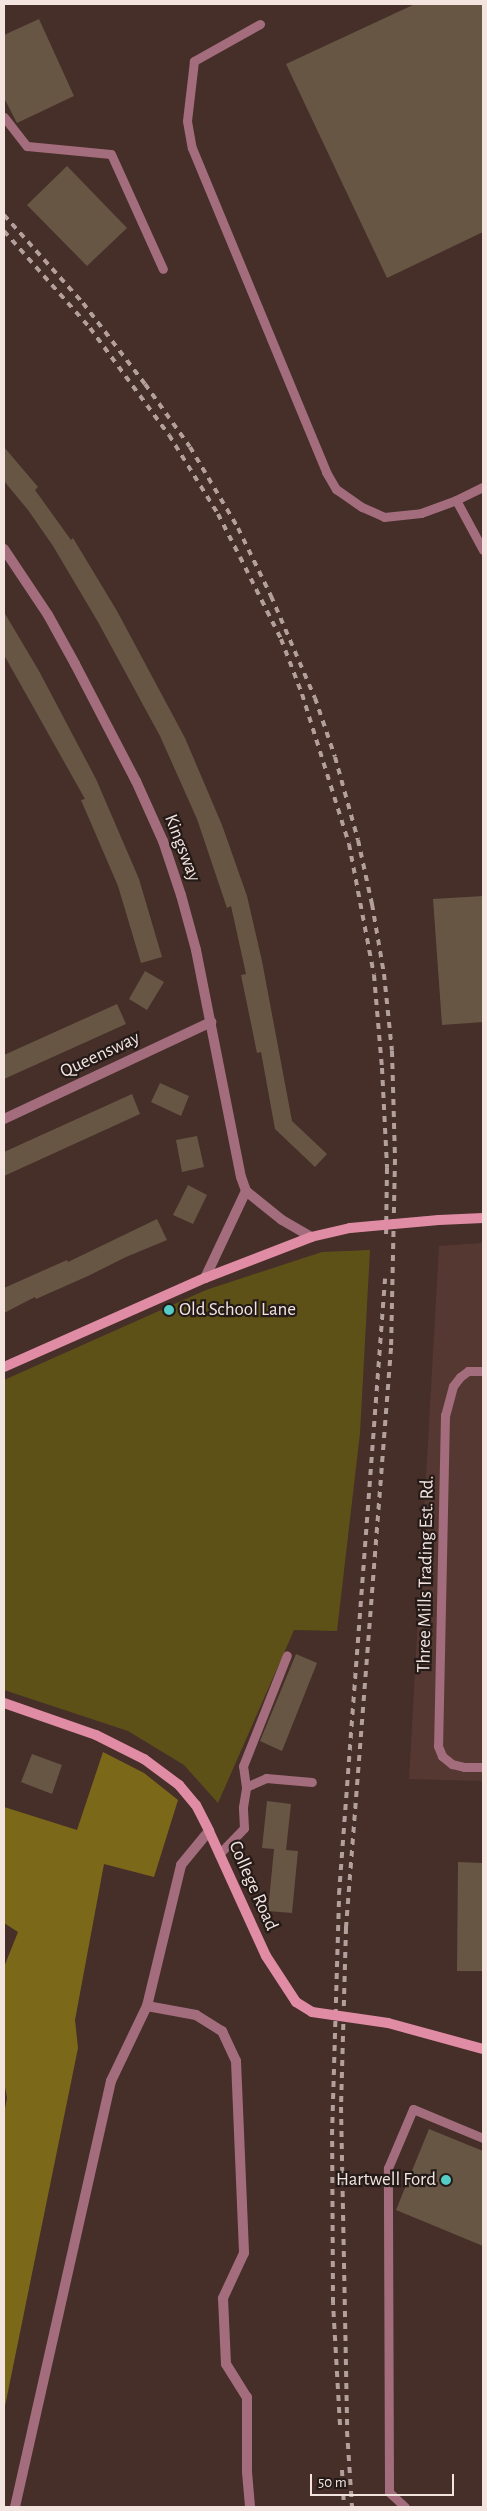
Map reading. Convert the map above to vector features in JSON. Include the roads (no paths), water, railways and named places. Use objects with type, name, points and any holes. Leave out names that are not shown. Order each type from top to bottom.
[{"type":"street","name":"Kingsway","points":[[4,550],[48,616],[75,664],[136,781],[163,841],[181,895],[211,1022],[241,1177],[246,1191]]},
{"type":"street","name":"Queensway","points":[[4,1119],[211,1022]]},
{"type":"street","points":[[205,1278],[246,1191],[282,1220],[311,1238]]},
{"type":"street","points":[[4,1367],[205,1278],[311,1238],[350,1228],[483,1218]]},
{"type":"street","name":"College Road","points":[[4,1703],[96,1735],[144,1758],[179,1784],[196,1805],[266,1956],[296,2002],[312,2012],[388,2023],[483,2049]]},
{"type":"street","points":[[16,2507],[111,2081],[148,2006],[182,1865],[209,1832]]},
{"type":"street","points":[[148,2006],[196,2015],[222,2031],[236,2061],[244,2253],[223,2298],[226,2364],[247,2397],[247,2472],[250,2507]]},
{"type":"lane","points":[[260,24],[194,61],[187,121],[192,148],[326,472],[336,489],[362,507],[384,517],[420,513],[456,500],[483,486]]},
{"type":"lane","points":[[4,117],[27,146],[111,154],[163,269]]},
{"type":"lane","points":[[456,500],[483,550]]},
{"type":"lane","name":"Three Mills Trading Est. Rd.","points":[[483,1371],[468,1371],[460,1377],[453,1386],[445,1415],[438,1746],[442,1756],[452,1764],[464,1767],[483,1767]]},
{"type":"lane","points":[[219,1854],[244,1828],[243,1807],[246,1787],[242,1766],[288,1655]]},
{"type":"lane","points":[[246,1787],[266,1778],[312,1782]]},
{"type":"lane","points":[[405,2507],[389,2492],[388,2168],[413,2108],[483,2138]]},
{"type":"railway","points":[[4,215],[83,303],[145,384],[190,447],[238,528],[271,596],[315,698],[335,757],[358,840],[372,904],[384,974],[392,1051],[395,1159],[391,1348],[346,1928],[341,2107],[347,2431],[352,2507]]},
{"type":"railway","points":[[4,231],[90,328],[169,435],[218,514],[281,639],[302,694],[349,844],[374,975],[382,1068],[387,1168],[386,1237]]},
{"type":"railway","points":[[340,2425],[333,2303],[332,2135],[339,1894],[385,1279]]},
{"type":"railway","points":[[342,2470],[344,2507]]},
{"type":"place","name":"Old School Lane","points":[[169,1310]]},
{"type":"place","name":"Hartwell Ford","points":[[446,2180]]}]
